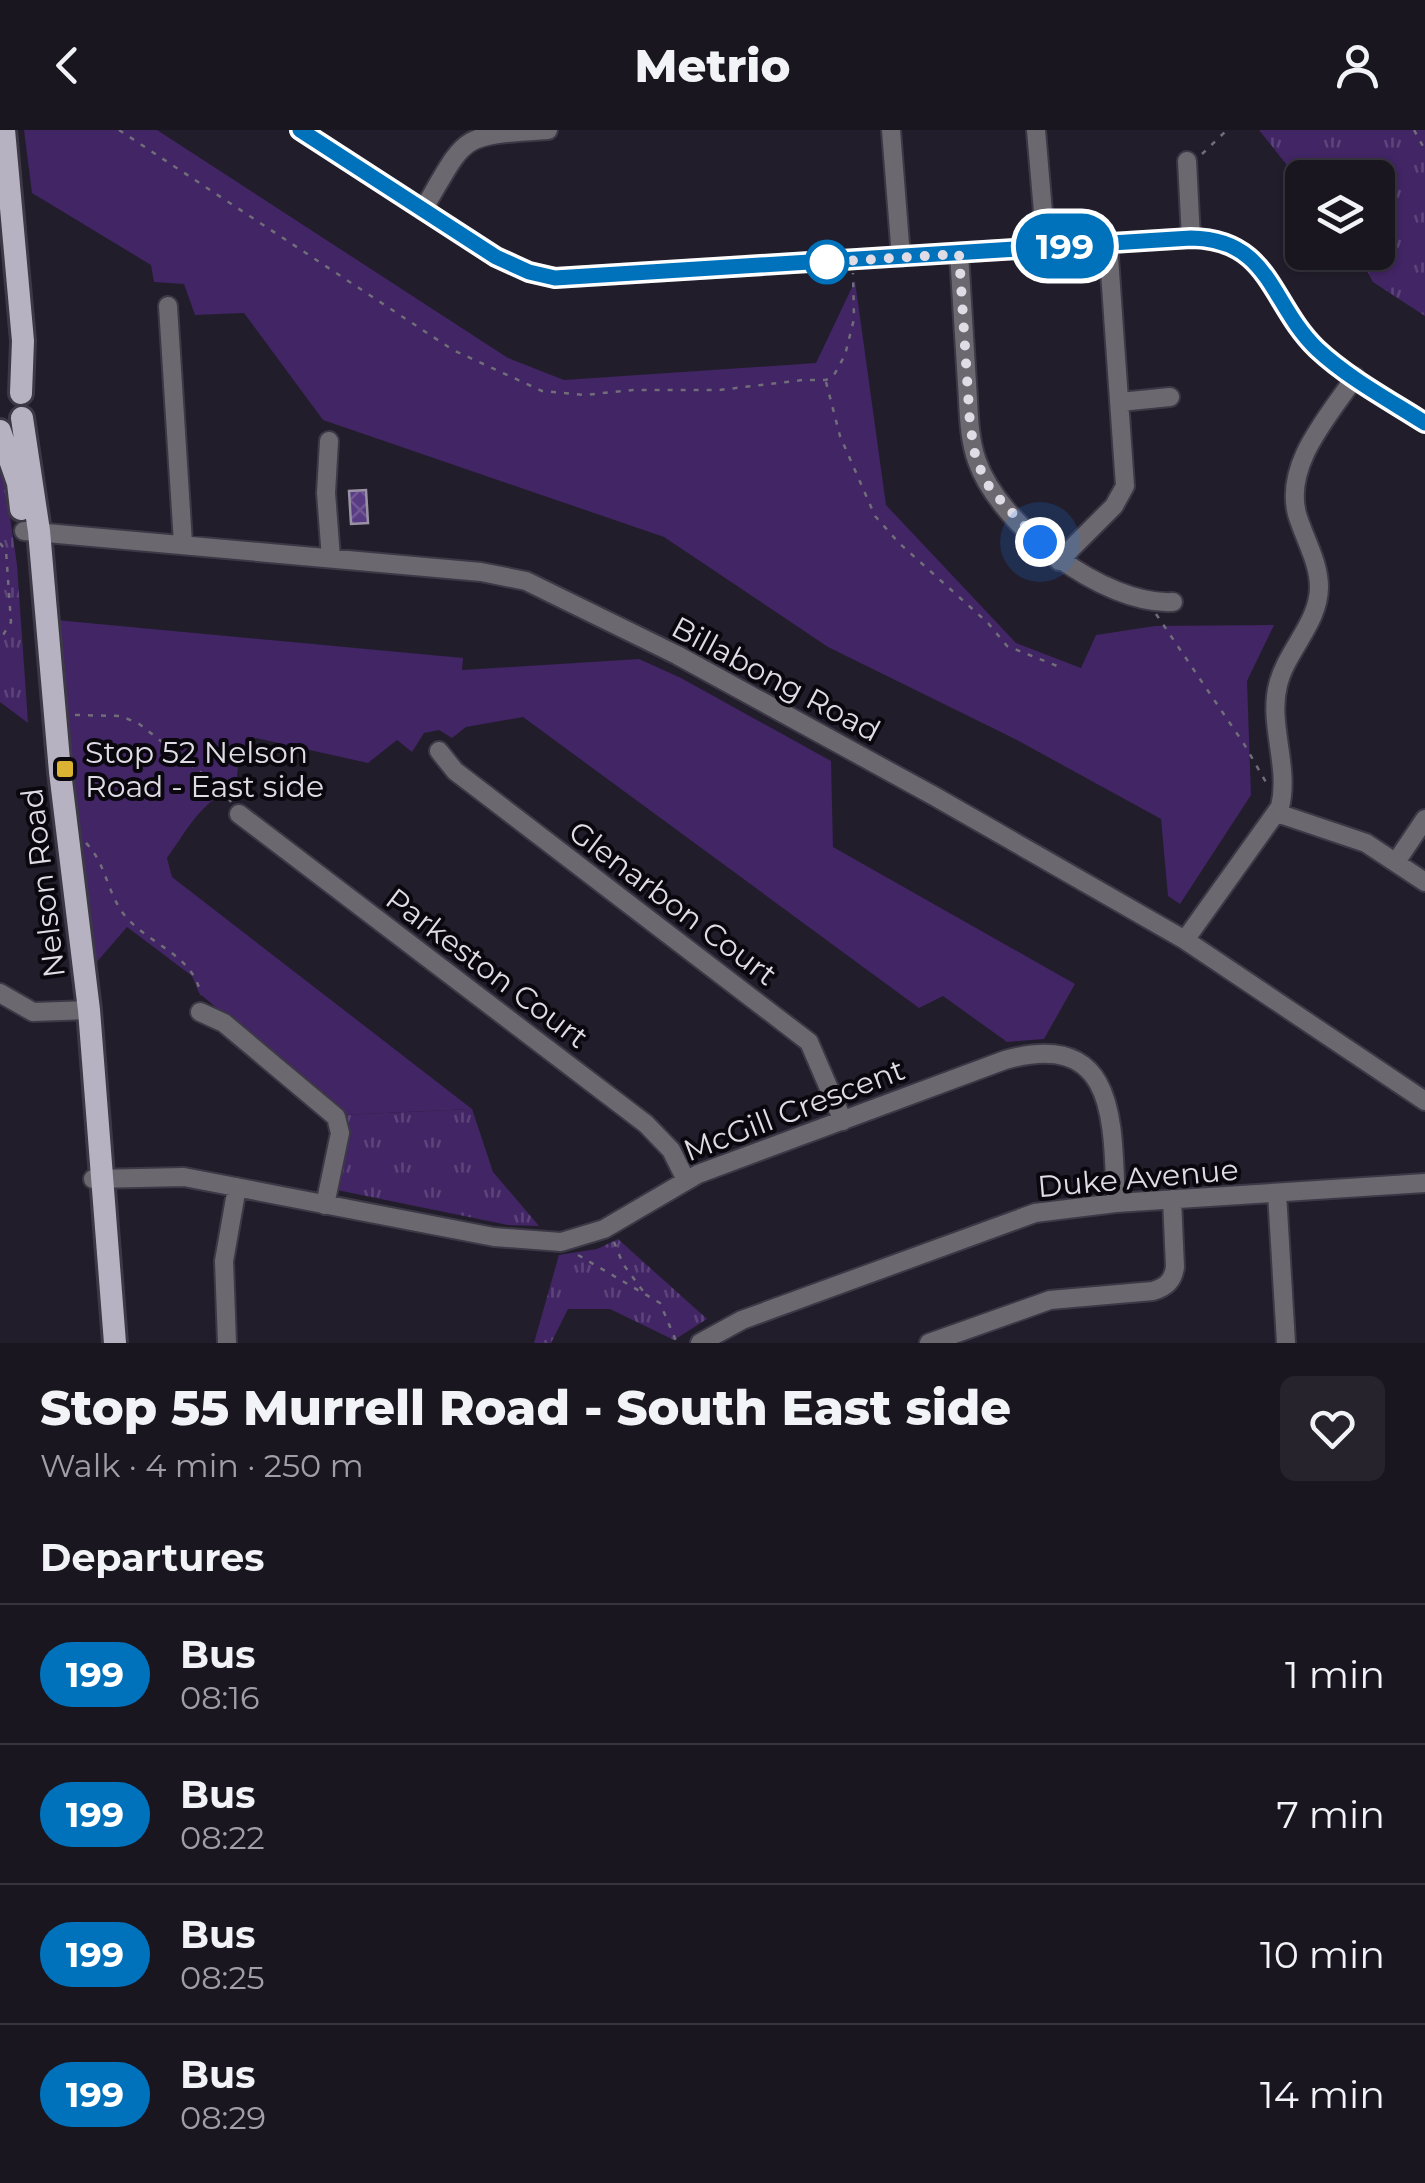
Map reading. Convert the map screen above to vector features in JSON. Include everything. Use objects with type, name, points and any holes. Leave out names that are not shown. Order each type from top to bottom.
[{"type":"main road","points":[[4,130],[23,341],[9,391]]},
{"type":"main road","points":[[0,243],[9,391]]},
{"type":"main road","name":"Nelson Road","points":[[9,391],[27,408],[11,419],[31,531],[55,850],[82,1010],[115,1343]]},
{"type":"main road","name":"Nelson Road","points":[[0,431],[31,531]]},
{"type":"main road","name":"Nelson Road","points":[[98,1179],[101,1343]]},
{"type":"street","points":[[300,130],[496,257],[529,272],[555,278],[1191,238],[1216,240],[1252,259],[1269,278],[1304,336],[1325,356],[1425,423]]},
{"type":"street","points":[[424,210],[452,161],[470,139],[548,130]]},
{"type":"street","points":[[891,130],[900,256]]},
{"type":"street","points":[[1036,130],[1046,247]]},
{"type":"street","points":[[1187,161],[1191,238]]},
{"type":"street","points":[[1059,560],[1114,506],[1124,491],[1126,472],[1108,243]]},
{"type":"street","points":[[959,254],[970,424],[976,460],[988,485],[1059,560],[1148,603],[1173,602]]},
{"type":"street","points":[[168,306],[183,543]]},
{"type":"street","points":[[1185,940],[1278,810],[1283,787],[1278,683],[1314,611],[1319,592],[1316,568],[1296,504],[1298,473],[1313,440],[1355,377]]},
{"type":"street","points":[[1120,402],[1170,396]]},
{"type":"street","points":[[330,441],[326,492],[331,558]]},
{"type":"street","name":"Billabong Road","points":[[31,531],[492,574],[526,581],[800,722],[1185,940],[1425,1101]]},
{"type":"street","name":"Glenarbon Court","points":[[439,752],[455,771],[809,1042],[844,1121]]},
{"type":"street","points":[[1278,810],[1366,843],[1425,882]]},
{"type":"street","name":"Parkeston Court","points":[[239,814],[646,1124],[666,1142],[686,1180]]},
{"type":"street","points":[[1396,862],[1425,818]]},
{"type":"street","points":[[0,993],[33,1012],[82,1010]]},
{"type":"street","points":[[201,1006],[336,1117],[340,1133],[326,1204]]},
{"type":"street","name":"McGill Crescent","points":[[98,1179],[173,1176],[494,1238],[561,1242],[604,1229],[686,1180],[1005,1060],[1037,1054],[1075,1060],[1094,1076],[1108,1099],[1116,1204]]},
{"type":"street","name":"Duke Avenue","points":[[700,1343],[742,1320],[1020,1218],[1060,1208],[1425,1183]]},
{"type":"street","points":[[227,1343],[224,1261],[237,1187]]},
{"type":"street","points":[[1276,1193],[1286,1343]]},
{"type":"street","points":[[930,1343],[1050,1300],[1153,1291],[1166,1285],[1174,1277],[1175,1268],[1172,1199]]},
{"type":"path","points":[[119,130],[453,350],[542,391],[584,395],[633,390],[719,390],[826,380],[845,355],[854,320],[852,260]]},
{"type":"path","points":[[1187,161],[1205,152],[1228,130]]},
{"type":"path","points":[[1414,130],[1425,150]]},
{"type":"path","points":[[826,380],[840,436],[875,516],[899,544],[988,623],[1007,646],[1062,668]]},
{"type":"path","points":[[0,544],[6,552],[11,622],[0,640]]},
{"type":"path","points":[[1148,603],[1244,744],[1278,810]]},
{"type":"path","points":[[10,616],[20,615]]},
{"type":"path","points":[[65,715],[120,716],[138,724],[222,789],[239,814]]},
{"type":"path","points":[[77,838],[89,845],[102,864],[126,918],[193,970],[201,1006]]},
{"type":"path","points":[[604,1229],[623,1264],[646,1294]]},
{"type":"path","points":[[561,1242],[660,1304],[674,1343]]},
{"type":"green space","points":[[24,130],[157,130],[508,358],[564,380],[816,363],[855,281],[886,505],[1016,643],[1081,668],[1096,635],[1155,626],[1274,625],[1247,681],[1251,795],[1180,904],[1168,896],[1161,819],[1015,739],[828,647],[664,537],[323,420],[244,313],[195,315],[184,284],[154,282],[151,265],[32,193]]},
{"type":"green space","points":[[1259,130],[1425,130],[1425,316],[1373,282],[1366,270],[1395,270],[1395,160],[1285,163]]},
{"type":"green space","points":[[0,448],[17,565],[28,723],[0,702]]},
{"type":"green space","points":[[56,620],[463,658],[462,670],[639,659],[831,761],[833,847],[1075,984],[1044,1039],[1007,1042],[943,996],[919,1008],[523,717],[466,727],[452,738],[439,730],[424,733],[412,752],[397,740],[368,763],[256,738],[239,754],[236,789],[205,807],[167,858],[172,877],[472,1109],[342,1115],[199,993],[192,976],[127,927],[95,964]]},
{"type":"green space","points":[[472,1109],[493,1172],[539,1226],[508,1225],[337,1190],[349,1126],[342,1115]]},
{"type":"green space","points":[[618,1239],[707,1319],[674,1340],[610,1309],[568,1309],[551,1343],[534,1343],[559,1255],[597,1249]]},
{"type":"building","points":[[366,490],[368,523],[351,524],[349,491]]},
{"type":"bus line","name":"199","points":[[300,130],[496,257],[529,272],[555,278],[1191,238],[1216,240],[1231,245],[1261,267],[1304,336],[1325,356],[1425,423]]},
{"type":"place","name":"Stop 52 Nelson Road - East side","points":[[65,769]]},
{"type":"route","points":[[827,262],[813,263],[959,254],[970,424],[976,460],[988,485],[1040,542]]}]
